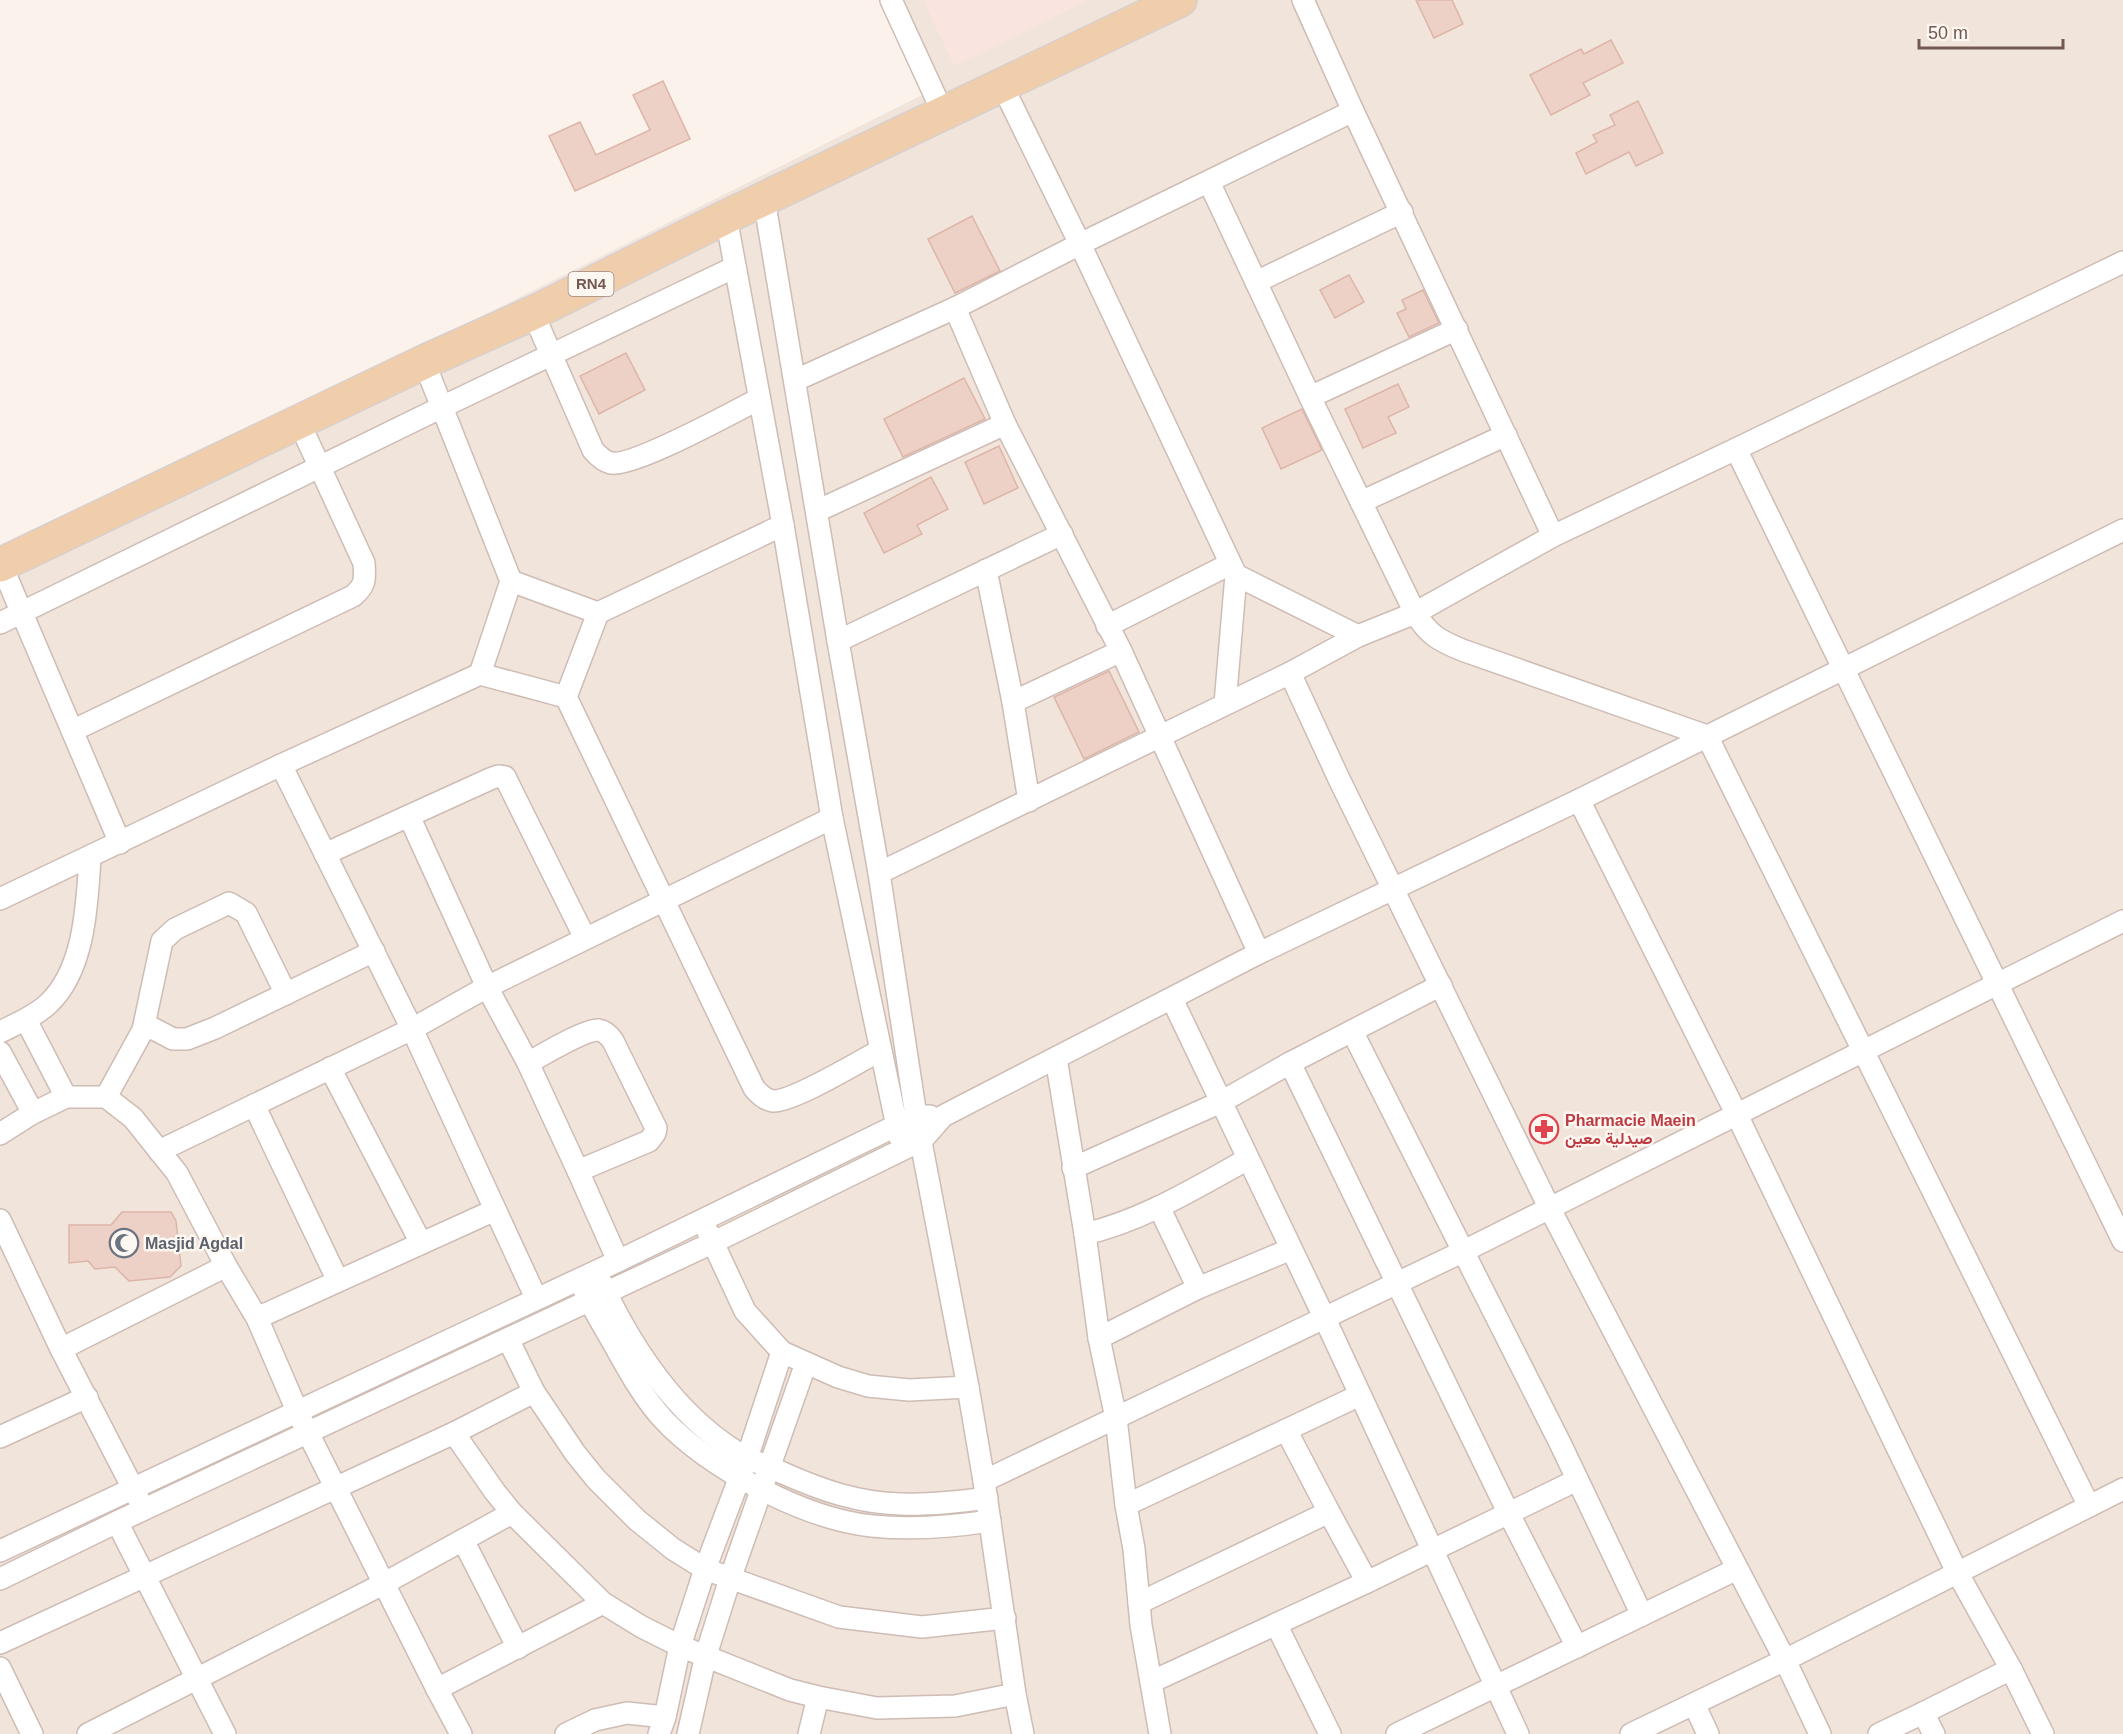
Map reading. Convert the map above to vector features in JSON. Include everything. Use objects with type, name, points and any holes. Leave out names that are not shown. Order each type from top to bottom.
[{"type":"main road","name":"RN4","points":[[1,564],[424,362],[532,313],[726,217],[1180,0]]},
{"type":"street","points":[[891,0],[944,113]]},
{"type":"street","points":[[1303,0],[1553,536]]},
{"type":"street","points":[[1002,85],[1080,244],[1233,569],[1225,704]]},
{"type":"street","points":[[796,380],[955,308],[1080,244],[1353,111]]},
{"type":"street","points":[[1209,182],[1415,613],[1434,637],[1451,646],[1707,736],[2089,1506]]},
{"type":"street","points":[[764,199],[879,873],[916,1116],[986,1490],[1015,1694],[1023,1734]]},
{"type":"street","points":[[1256,282],[1402,212]]},
{"type":"street","points":[[726,217],[783,525],[832,818],[901,1149]]},
{"type":"street","points":[[0,623],[319,466],[735,267]]},
{"type":"street","points":[[879,873],[1290,673],[1358,636],[1415,613],[1553,536],[2121,269]]},
{"type":"street","points":[[955,308],[1005,424],[1121,651],[1259,953]]},
{"type":"street","points":[[532,313],[593,450],[599,458],[611,463],[623,463],[680,439],[759,399]]},
{"type":"street","points":[[1310,397],[1457,329]]},
{"type":"street","points":[[424,362],[511,580],[480,674]]},
{"type":"street","points":[[74,730],[343,601],[362,589],[365,576],[364,563],[299,422]]},
{"type":"street","points":[[817,511],[1005,424]]},
{"type":"street","points":[[1361,502],[1506,435]]},
{"type":"street","points":[[1736,449],[2123,1241]]},
{"type":"street","points":[[783,525],[598,613],[566,697],[754,1088],[762,1097],[771,1101],[780,1100],[807,1090],[879,1051]]},
{"type":"street","points":[[0,1579],[144,1509],[712,1243],[922,1140],[943,1116],[1259,953],[1579,800],[2123,530]]},
{"type":"street","points":[[838,641],[1062,534]]},
{"type":"street","points":[[1,564],[74,730],[120,843]]},
{"type":"street","points":[[1107,626],[1233,569]]},
{"type":"street","points":[[1233,569],[1358,636]]},
{"type":"street","points":[[986,570],[1029,801]]},
{"type":"street","points":[[511,580],[598,613]]},
{"type":"street","points":[[1012,702],[1121,651]]},
{"type":"street","points":[[1290,673],[1339,779],[1550,1209],[1785,1660],[1820,1734]]},
{"type":"street","points":[[0,899],[281,765],[480,674],[566,697]]},
{"type":"street","points":[[281,765],[412,1029],[536,1298]]},
{"type":"street","points":[[325,854],[489,779],[498,776],[505,777],[585,938]]},
{"type":"street","points":[[1579,800],[1737,1115],[1957,1572],[2011,1669],[2043,1734]]},
{"type":"street","points":[[409,816],[487,987],[528,1063],[618,1261]]},
{"type":"street","points":[[159,1150],[412,1029],[487,987],[832,818]]},
{"type":"street","points":[[0,1032],[26,1020],[48,1004],[66,982],[74,962],[86,911],[90,858]]},
{"type":"street","points":[[106,1097],[143,1030],[162,941],[175,929],[229,903],[246,913],[286,994]]},
{"type":"street","points":[[743,1467],[770,1467],[837,1495],[898,1504],[934,1504],[986,1490],[1116,1418],[1550,1209],[2123,921]]},
{"type":"street","points":[[143,1030],[152,1028],[173,1039],[187,1039],[215,1028],[374,951]]},
{"type":"street","points":[[1073,1168],[1221,1102],[1290,1063],[1441,985]]},
{"type":"street","points":[[1172,999],[1518,1734]]},
{"type":"street","points":[[26,1020],[66,1097]]},
{"type":"street","points":[[528,1063],[589,1032],[603,1031],[613,1041],[656,1128],[649,1141],[578,1171]]},
{"type":"street","points":[[1352,1031],[1464,1251],[1642,1615]]},
{"type":"street","points":[[0,1052],[33,1113]]},
{"type":"street","points":[[1056,1058],[1085,1234],[1099,1338],[1116,1418],[1126,1505],[1134,1549],[1141,1625],[1160,1734]]},
{"type":"street","points":[[1290,1063],[1509,1514],[1577,1647]]},
{"type":"street","points":[[330,1068],[421,1244]]},
{"type":"street","points":[[0,1134],[33,1113],[66,1097],[106,1097],[133,1118],[177,1173],[226,1266],[257,1318],[307,1433],[461,1734]]},
{"type":"street","points":[[254,1105],[338,1281]]},
{"type":"street","points":[[0,1551],[618,1261],[896,1125],[916,1116],[943,1116]]},
{"type":"street","points":[[1085,1234],[1108,1228],[1159,1207],[1248,1159]]},
{"type":"street","points":[[1159,1207],[1198,1288]]},
{"type":"street","points":[[257,1318],[495,1210]]},
{"type":"street","points":[[703,1220],[745,1311],[782,1352],[838,1377],[868,1386],[909,1390],[968,1387]]},
{"type":"street","points":[[1,1226],[144,1509]]},
{"type":"street","points":[[1099,1338],[1198,1288],[1291,1249]]},
{"type":"street","points":[[62,1349],[226,1266]]},
{"type":"street","points":[[587,1275],[634,1379],[662,1418],[681,1436],[743,1467],[761,1488],[819,1514],[870,1526],[957,1526],[990,1521]]},
{"type":"street","points":[[508,1339],[534,1392],[575,1453],[596,1479],[637,1520],[673,1549],[705,1569],[839,1617],[922,1628],[1005,1618]]},
{"type":"street","points":[[566,1734],[596,1720],[627,1713],[662,1725],[680,1646],[782,1352]]},
{"type":"street","points":[[688,1734],[706,1655],[730,1579],[806,1363]]},
{"type":"street","points":[[0,1643],[146,1577],[534,1392]]},
{"type":"street","points":[[1126,1505],[1360,1395]]},
{"type":"street","points":[[0,1437],[87,1397]]},
{"type":"street","points":[[1286,1430],[1367,1582]]},
{"type":"street","points":[[454,1432],[495,1492],[513,1513],[603,1603],[642,1627],[680,1646],[790,1690],[877,1708],[955,1706],[1015,1694]]},
{"type":"street","points":[[1151,1682],[1367,1582],[1577,1480]]},
{"type":"street","points":[[1631,1734],[1785,1660],[2123,1489]]},
{"type":"street","points":[[1139,1603],[1329,1512]]},
{"type":"street","points":[[88,1734],[383,1584],[513,1513]]},
{"type":"street","points":[[117,1522],[225,1734]]},
{"type":"street","points":[[463,1540],[518,1648]]},
{"type":"street","points":[[1397,1734],[1737,1569]]},
{"type":"street","points":[[437,1689],[603,1603]]},
{"type":"street","points":[[1276,1624],[1330,1734]]},
{"type":"street","points":[[0,1668],[32,1734]]},
{"type":"street","points":[[1879,1734],[2011,1669]]},
{"type":"street","points":[[808,1734],[818,1697]]},
{"type":"street","points":[[1694,1704],[1708,1734]]},
{"type":"street","points":[[1923,1713],[1934,1734]]},
{"type":"shaded area","points":[[890,0],[2123,0],[2123,1734],[0,1734],[0,559],[932,90]]},
{"type":"shaded area","points":[[923,0],[1088,0],[954,66]]},
{"type":"building","points":[[1416,0],[1452,0],[1463,24],[1434,38]]},
{"type":"building","points":[[1611,40],[1623,63],[1583,83],[1590,95],[1551,115],[1530,75],[1581,49],[1584,54]]},
{"type":"building","points":[[663,81],[690,139],[575,191],[549,136],[580,122],[596,155],[650,130],[633,95]]},
{"type":"building","points":[[1638,101],[1663,153],[1636,166],[1629,152],[1586,174],[1576,153],[1597,142],[1593,135],[1615,125],[1610,115]]},
{"type":"building","points":[[972,216],[1000,271],[955,293],[928,239]]},
{"type":"building","points":[[1349,275],[1364,302],[1335,318],[1320,290]]},
{"type":"building","points":[[1423,290],[1439,323],[1409,337],[1397,313],[1406,309],[1402,300]]},
{"type":"building","points":[[626,353],[645,390],[599,414],[580,376]]},
{"type":"building","points":[[964,378],[985,419],[903,457],[884,419]]},
{"type":"building","points":[[1398,384],[1409,407],[1388,417],[1396,433],[1363,448],[1345,409]]},
{"type":"building","points":[[1302,409],[1322,450],[1281,469],[1262,428]]},
{"type":"building","points":[[999,446],[1018,488],[984,504],[965,462]]},
{"type":"building","points":[[931,477],[948,509],[917,525],[922,534],[884,553],[864,513]]},
{"type":"building","points":[[1109,671],[1139,732],[1084,759],[1054,697]]},
{"type":"building","name":"Masjid Agdal","points":[[122,1212],[171,1212],[176,1221],[181,1266],[170,1277],[129,1281],[115,1267],[95,1269],[88,1261],[69,1263],[69,1225],[111,1225]]},
{"type":"place","name":"Pharmacie Maein صيدلية معين","points":[[1544,1129]]},
{"type":"place","name":"Masjid Agdal","points":[[124,1243]]}]
